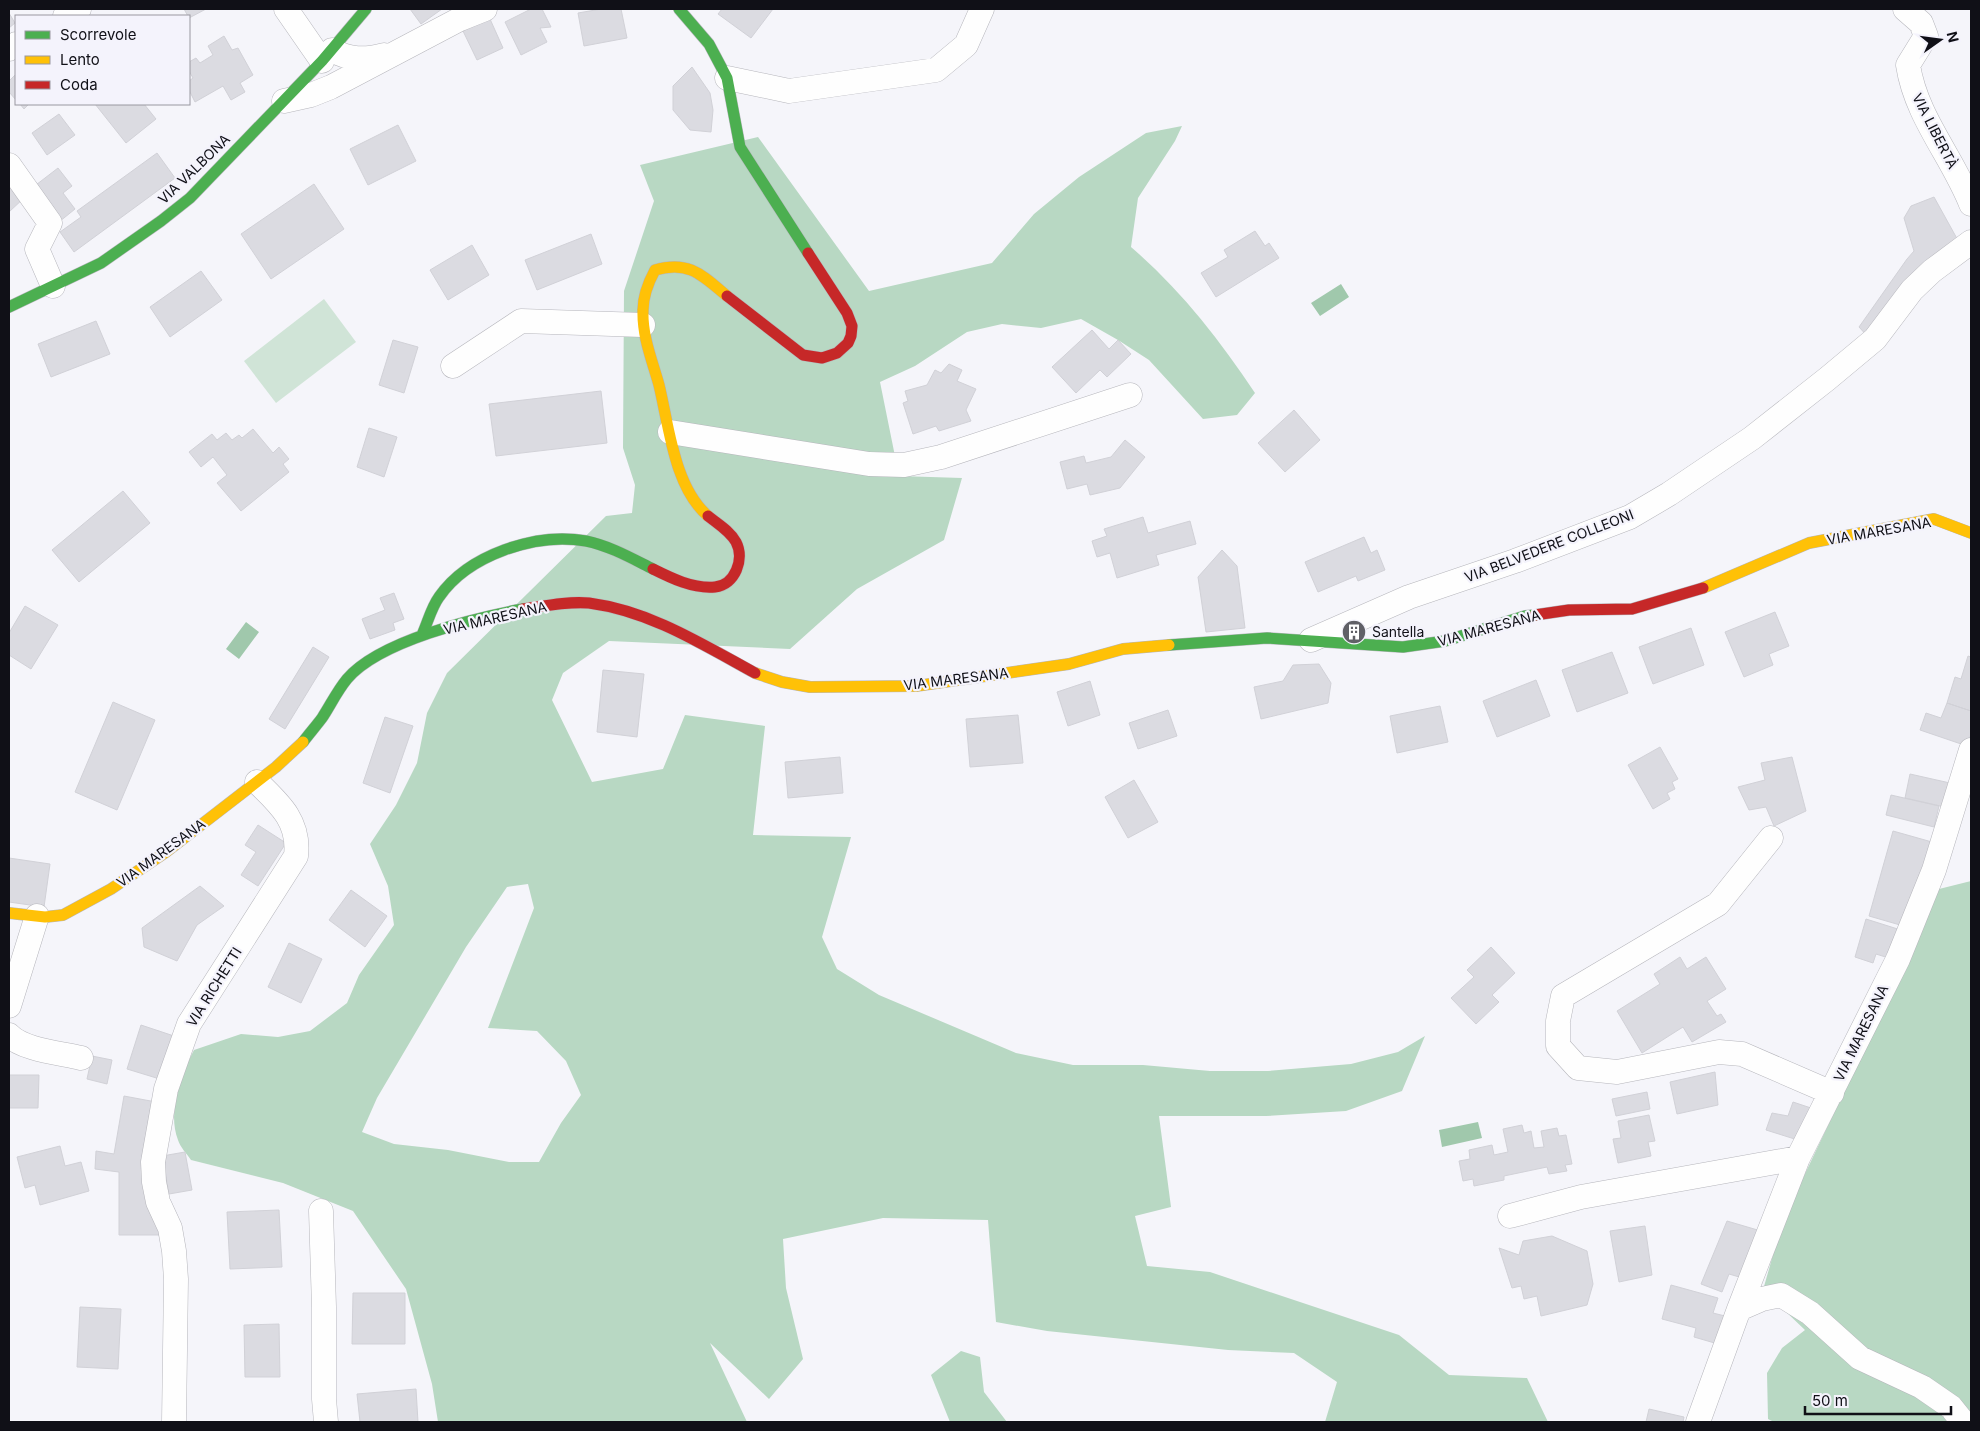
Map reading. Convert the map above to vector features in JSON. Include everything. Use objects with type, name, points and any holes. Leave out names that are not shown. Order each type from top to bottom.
[{"type":"street","points":[[67,15],[79,9]]},
{"type":"street","points":[[286,9],[327,55],[340,54],[356,59],[393,53]]},
{"type":"street","name":"VIA VALBONA","points":[[9,307],[101,263],[190,198],[327,55],[366,9]]},
{"type":"street","points":[[284,101],[311,95],[331,87],[460,19],[485,9]]},
{"type":"street","points":[[422,635],[440,596],[454,580],[476,563],[502,550],[554,539],[586,541],[623,554],[681,580],[698,585],[712,587],[726,584],[736,574],[740,555],[735,538],[697,506],[682,476],[670,432],[643,325],[643,300],[649,280],[655,270],[672,265],[682,265],[698,272],[790,347],[806,357],[824,359],[836,355],[847,345],[852,328],[846,313],[740,147],[727,78],[709,44],[679,9]]},
{"type":"street","points":[[727,78],[790,91],[936,70],[966,45],[982,9]]},
{"type":"street","name":"VIA LIBERTÀ","points":[[1905,9],[1921,23],[1926,36],[1908,65],[1911,85],[1927,121],[1971,204]]},
{"type":"street","points":[[9,165],[50,223],[37,249],[53,286]]},
{"type":"street","name":"VIA BELVEDERE COLLEONI","points":[[1311,640],[1409,597],[1515,561],[1630,517],[1752,438],[1834,373],[1875,339],[1912,290],[1932,271],[1971,242]]},
{"type":"street","points":[[453,366],[522,321],[643,325]]},
{"type":"street","points":[[670,432],[868,464],[904,465],[941,457],[1130,394]]},
{"type":"street","name":"VIA MARESANA","points":[[9,913],[37,916],[63,915],[111,889],[166,852],[276,767],[302,743],[322,719],[347,679],[360,667],[386,651],[422,635],[504,613],[547,605],[587,603],[629,611],[669,626],[755,673],[782,682],[810,687],[916,686],[1069,664],[1123,649],[1267,638],[1403,648],[1445,641],[1526,616],[1568,610],[1632,608],[1695,590],[1809,544],[1934,519],[1971,533]]},
{"type":"street","name":"VIA MARESANA","points":[[1698,1422],[1739,1309],[1798,1158],[1902,950],[1934,870],[1971,752]]},
{"type":"street","name":"VIA RICHETTI","points":[[174,1422],[176,1279],[174,1251],[170,1228],[158,1202],[153,1162],[166,1089],[189,1024],[296,856],[297,842],[295,830],[278,802],[257,782]]},
{"type":"street","points":[[1771,838],[1718,904],[1563,996],[1558,1021],[1558,1046],[1578,1068],[1617,1072],[1720,1052],[1742,1054],[1832,1093]]},
{"type":"street","points":[[9,1006],[37,916]]},
{"type":"street","points":[[9,1035],[13,1040],[28,1046],[81,1058]]},
{"type":"street","points":[[1510,1216],[1581,1197],[1798,1158]]},
{"type":"street","points":[[321,1211],[326,1422]]},
{"type":"street","points":[[1739,1309],[1762,1299],[1780,1295],[1810,1313],[1860,1358],[1922,1387],[1951,1407],[1963,1422]]},
{"type":"shaded area","points":[[1182,126],[1175,141],[1138,198],[1131,247],[1182,297],[1227,353],[1255,393],[1237,415],[1203,419],[1149,360],[1081,319],[1041,328],[1002,324],[967,332],[915,366],[880,382],[899,476],[962,478],[944,540],[857,589],[790,649],[609,641],[563,673],[552,700],[592,782],[663,769],[685,715],[765,726],[753,835],[851,837],[822,937],[837,969],[879,995],[1016,1053],[1073,1065],[1143,1065],[1210,1071],[1268,1071],[1351,1064],[1398,1052],[1425,1036],[1402,1091],[1346,1111],[1266,1116],[1159,1116],[1171,1207],[1135,1216],[1147,1266],[1210,1272],[1399,1335],[1449,1375],[1527,1378],[1548,1422],[1325,1422],[1337,1382],[1294,1353],[1228,1350],[1047,1331],[996,1322],[988,1220],[883,1218],[783,1239],[786,1288],[803,1359],[769,1399],[710,1343],[747,1422],[438,1422],[432,1384],[406,1289],[353,1211],[283,1183],[191,1160],[178,1140],[175,1129],[175,1105],[180,1082],[194,1050],[241,1034],[278,1037],[310,1031],[347,1003],[359,975],[394,925],[388,886],[370,844],[396,805],[417,763],[427,713],[447,673],[606,516],[632,513],[635,485],[623,448],[624,291],[654,201],[640,165],[758,137],[869,291],[992,263],[1034,214],[1079,177],[1146,133]],"holes":[[[528,884],[534,908],[488,1028],[537,1031],[566,1061],[581,1095],[561,1123],[539,1162],[509,1162],[448,1150],[394,1144],[362,1132],[377,1098],[466,947],[507,887]]]},
{"type":"shaded area","points":[[1341,284],[1349,297],[1320,316],[1311,303]]},
{"type":"shaded area","points":[[324,299],[356,342],[276,403],[244,361]]},
{"type":"shaded area","points":[[246,622],[259,632],[239,659],[226,649]]},
{"type":"shaded area","points":[[1971,881],[1971,1422],[1774,1422],[1768,1419],[1767,1373],[1782,1348],[1805,1330],[1763,1290],[1783,1220],[1852,1075],[1931,891]]},
{"type":"shaded area","points":[[1478,1122],[1482,1138],[1442,1147],[1439,1130]]},
{"type":"shaded area","points":[[961,1351],[980,1357],[984,1392],[1007,1422],[950,1422],[931,1375]]},
{"type":"building","points":[[184,9],[206,9],[190,17],[190,15],[187,15]]},
{"type":"building","points":[[410,9],[442,9],[421,24]]},
{"type":"building","points":[[531,9],[542,9],[551,27],[540,28],[547,42],[521,55],[505,22]]},
{"type":"building","points":[[601,9],[621,9],[627,38],[584,46],[578,13]]},
{"type":"building","points":[[722,9],[773,9],[751,38],[718,14]]},
{"type":"building","points":[[9,13],[15,23],[9,28]]},
{"type":"building","points":[[490,19],[503,48],[477,60],[463,31]]},
{"type":"building","points":[[224,36],[232,50],[238,48],[253,75],[240,83],[245,92],[231,100],[223,86],[195,102],[190,92],[190,80],[193,78],[190,73],[190,61],[196,58],[200,63],[213,55],[208,46]]},
{"type":"building","points":[[692,67],[710,93],[713,110],[711,132],[690,130],[673,110],[673,86]]},
{"type":"building","points":[[15,75],[15,99],[9,92],[9,81]]},
{"type":"building","points":[[96,105],[145,105],[156,119],[126,143]]},
{"type":"building","points":[[59,114],[75,135],[47,155],[32,133]]},
{"type":"building","points":[[398,125],[416,161],[368,185],[350,149]]},
{"type":"building","points":[[157,153],[175,178],[74,252],[60,232],[81,217],[77,211]]},
{"type":"building","points":[[58,168],[72,186],[63,193],[75,209],[59,222],[32,188]]},
{"type":"building","points":[[9,179],[25,197],[9,212]]},
{"type":"building","points":[[314,184],[344,229],[271,279],[241,234]]},
{"type":"building","points":[[1934,197],[1960,244],[1869,338],[1859,327],[1914,251],[1904,218],[1911,206]]},
{"type":"building","points":[[1255,231],[1265,246],[1269,243],[1279,258],[1216,297],[1201,273],[1228,257],[1224,250]]},
{"type":"building","points":[[591,234],[602,264],[537,290],[525,260]]},
{"type":"building","points":[[472,245],[489,275],[448,300],[430,270]]},
{"type":"building","points":[[201,271],[222,300],[170,337],[150,307]]},
{"type":"building","points":[[96,321],[110,354],[51,377],[38,344]]},
{"type":"building","points":[[1092,330],[1109,349],[1118,340],[1131,354],[1107,377],[1100,370],[1076,393],[1052,367]]},
{"type":"building","points":[[393,340],[418,347],[404,393],[379,385]]},
{"type":"building","points":[[949,364],[962,370],[957,381],[976,389],[966,410],[971,421],[939,431],[936,426],[913,434],[903,403],[908,401],[905,391],[927,385],[935,370],[941,373]]},
{"type":"building","points":[[601,391],[607,443],[496,456],[489,404]]},
{"type":"building","points":[[1294,410],[1320,440],[1285,472],[1258,443]]},
{"type":"building","points":[[369,428],[397,437],[384,477],[357,467]]},
{"type":"building","points":[[253,429],[273,453],[279,447],[289,459],[283,464],[289,472],[241,511],[217,483],[227,475],[213,457],[201,467],[189,452],[212,434],[217,440],[226,433],[232,440],[239,435],[242,438]]},
{"type":"building","points":[[1125,440],[1145,457],[1120,488],[1090,495],[1087,484],[1067,489],[1060,462],[1084,456],[1086,463],[1111,457]]},
{"type":"building","points":[[123,491],[150,523],[79,582],[52,550]]},
{"type":"building","points":[[1143,517],[1148,533],[1190,521],[1196,544],[1156,555],[1159,565],[1117,578],[1110,553],[1097,557],[1092,541],[1107,536],[1104,529]]},
{"type":"building","points":[[1364,537],[1371,553],[1377,550],[1385,570],[1358,581],[1356,576],[1318,592],[1305,562]]},
{"type":"building","points":[[1222,550],[1237,566],[1245,628],[1206,632],[1198,577]]},
{"type":"building","points":[[394,593],[404,619],[393,623],[395,630],[370,639],[362,619],[385,610],[380,598]]},
{"type":"building","points":[[25,606],[58,625],[31,669],[9,655],[9,633]]},
{"type":"building","points":[[1775,612],[1789,646],[1769,654],[1773,665],[1744,677],[1725,632]]},
{"type":"building","points":[[1691,628],[1704,665],[1653,684],[1639,647]]},
{"type":"building","points":[[313,647],[329,657],[285,729],[269,719]]},
{"type":"building","points":[[1612,652],[1628,693],[1577,712],[1562,670]]},
{"type":"building","points":[[1968,656],[1971,657],[1971,711],[1947,703],[1955,677],[1961,679]]},
{"type":"building","points":[[1319,664],[1331,683],[1328,703],[1261,719],[1254,687],[1283,681],[1293,665]]},
{"type":"building","points":[[603,670],[644,674],[637,737],[597,732]]},
{"type":"building","points":[[1536,680],[1550,716],[1497,737],[1483,701]]},
{"type":"building","points":[[1090,681],[1100,715],[1068,726],[1057,692]]},
{"type":"building","points":[[113,702],[155,720],[117,810],[75,792]]},
{"type":"building","points":[[1947,703],[1971,711],[1971,734],[1967,746],[1920,730],[1926,713],[1941,718]]},
{"type":"building","points":[[1440,706],[1448,742],[1397,753],[1390,716]]},
{"type":"building","points":[[1168,710],[1177,736],[1138,749],[1129,723]]},
{"type":"building","points":[[1018,715],[1023,763],[970,767],[966,719]]},
{"type":"building","points":[[385,717],[413,726],[390,793],[363,783]]},
{"type":"building","points":[[1660,747],[1678,779],[1672,782],[1675,789],[1667,793],[1670,799],[1653,809],[1628,765]]},
{"type":"building","points":[[840,757],[843,793],[788,798],[785,762]]},
{"type":"building","points":[[1792,757],[1806,811],[1774,826],[1766,807],[1749,810],[1738,787],[1765,780],[1761,763]]},
{"type":"building","points":[[1910,774],[1950,783],[1945,807],[1905,798]]},
{"type":"building","points":[[1134,780],[1158,822],[1128,838],[1105,797]]},
{"type":"building","points":[[1891,795],[1939,806],[1934,827],[1886,815]]},
{"type":"building","points":[[258,825],[286,843],[258,886],[241,875],[256,852],[245,845]]},
{"type":"building","points":[[1893,831],[1932,842],[1907,927],[1869,916]]},
{"type":"building","points":[[9,858],[50,864],[44,907],[9,902]]},
{"type":"building","points":[[200,886],[224,906],[197,925],[177,961],[144,947],[142,928]]},
{"type":"building","points":[[351,890],[387,916],[365,947],[329,920]]},
{"type":"building","points":[[1866,919],[1904,931],[1895,960],[1876,954],[1873,963],[1855,957]]},
{"type":"building","points":[[289,943],[322,959],[301,1003],[268,987]]},
{"type":"building","points":[[1491,947],[1515,973],[1492,995],[1499,1002],[1476,1024],[1451,998],[1474,977],[1467,970]]},
{"type":"building","points":[[1680,957],[1687,969],[1706,957],[1726,989],[1707,1001],[1717,1016],[1721,1014],[1726,1022],[1692,1042],[1683,1027],[1642,1053],[1617,1011],[1660,984],[1654,974]]},
{"type":"building","points":[[141,1025],[177,1037],[163,1080],[127,1069]]},
{"type":"building","points":[[92,1056],[112,1060],[107,1084],[87,1079]]},
{"type":"building","points":[[1715,1072],[1718,1105],[1677,1114],[1670,1082]]},
{"type":"building","points":[[9,1075],[39,1075],[38,1108],[9,1108]]},
{"type":"building","points":[[1647,1092],[1650,1109],[1616,1116],[1612,1099]]},
{"type":"building","points":[[124,1096],[156,1102],[163,1235],[119,1235],[119,1172],[95,1169],[96,1151],[114,1154]]},
{"type":"building","points":[[1793,1102],[1811,1108],[1801,1141],[1766,1130],[1772,1113],[1788,1116]]},
{"type":"building","points":[[1649,1115],[1655,1141],[1648,1142],[1651,1156],[1618,1163],[1613,1139],[1621,1138],[1618,1121]]},
{"type":"building","points":[[1522,1125],[1524,1133],[1531,1131],[1534,1148],[1544,1147],[1541,1131],[1557,1128],[1559,1136],[1566,1135],[1572,1164],[1565,1165],[1567,1171],[1549,1174],[1547,1167],[1504,1176],[1504,1180],[1474,1186],[1473,1179],[1463,1181],[1459,1161],[1470,1159],[1469,1150],[1492,1145],[1494,1155],[1508,1152],[1503,1129]]},
{"type":"building","points":[[60,1146],[65,1166],[81,1162],[89,1191],[40,1205],[35,1185],[25,1188],[17,1157]]},
{"type":"building","points":[[185,1152],[192,1190],[169,1194],[162,1156]]},
{"type":"building","points":[[279,1210],[282,1267],[230,1269],[227,1212]]},
{"type":"building","points":[[1727,1221],[1761,1231],[1746,1279],[1729,1274],[1722,1292],[1701,1284]]},
{"type":"building","points":[[1645,1226],[1652,1275],[1619,1282],[1610,1231]]},
{"type":"building","points":[[1552,1236],[1587,1251],[1593,1284],[1587,1305],[1541,1316],[1537,1296],[1524,1299],[1521,1286],[1512,1288],[1499,1248],[1519,1255],[1523,1241]]},
{"type":"building","points":[[1671,1285],[1718,1298],[1713,1313],[1725,1316],[1718,1344],[1694,1337],[1696,1328],[1662,1319]]},
{"type":"building","points":[[353,1293],[405,1293],[405,1344],[352,1344]]},
{"type":"building","points":[[80,1307],[121,1309],[118,1369],[77,1367]]},
{"type":"building","points":[[279,1324],[280,1377],[245,1377],[244,1325]]},
{"type":"building","points":[[416,1389],[418,1422],[360,1422],[357,1394]]},
{"type":"building","points":[[1649,1409],[1684,1417],[1683,1422],[1646,1422]]},
{"type":"traffic: fast","points":[[9,307],[101,263],[190,198],[322,61],[366,9]]},
{"type":"traffic: fast","points":[[679,9],[709,44],[727,78],[740,147],[808,253]]},
{"type":"traffic: fast","points":[[422,635],[436,601],[452,582],[467,569],[485,558],[525,544],[546,540],[567,539],[586,541],[612,549],[653,569]]},
{"type":"traffic: fast","points":[[303,742],[322,718],[347,679],[362,665],[381,653],[429,633],[480,618],[523,609]]},
{"type":"traffic: fast","points":[[1169,645],[1267,638],[1403,647],[1445,641],[1525,616],[1535,615]]},
{"type":"traffic: slow","points":[[708,516],[687,489],[674,455],[659,385],[646,339],[643,305],[646,289],[655,270],[667,267],[686,268],[694,271],[727,296]]},
{"type":"traffic: slow","points":[[1703,588],[1809,543],[1934,519],[1971,533]]},
{"type":"traffic: slow","points":[[755,673],[782,682],[810,687],[916,686],[1069,664],[1123,649],[1169,645]]},
{"type":"traffic: slow","points":[[9,913],[45,917],[63,915],[111,889],[166,852],[276,767],[303,742]]},
{"type":"traffic: jam","points":[[727,296],[803,355],[822,358],[837,353],[848,343],[852,326],[847,313],[808,253]]},
{"type":"traffic: jam","points":[[653,569],[690,585],[715,587],[728,582],[739,563],[739,549],[730,534],[708,516]]},
{"type":"traffic: jam","points":[[1535,615],[1569,610],[1632,609],[1703,588]]},
{"type":"traffic: jam","points":[[523,609],[556,604],[589,603],[633,613],[675,630],[755,673]]},
{"type":"place","name":"Santella","points":[[1354,632]]}]
